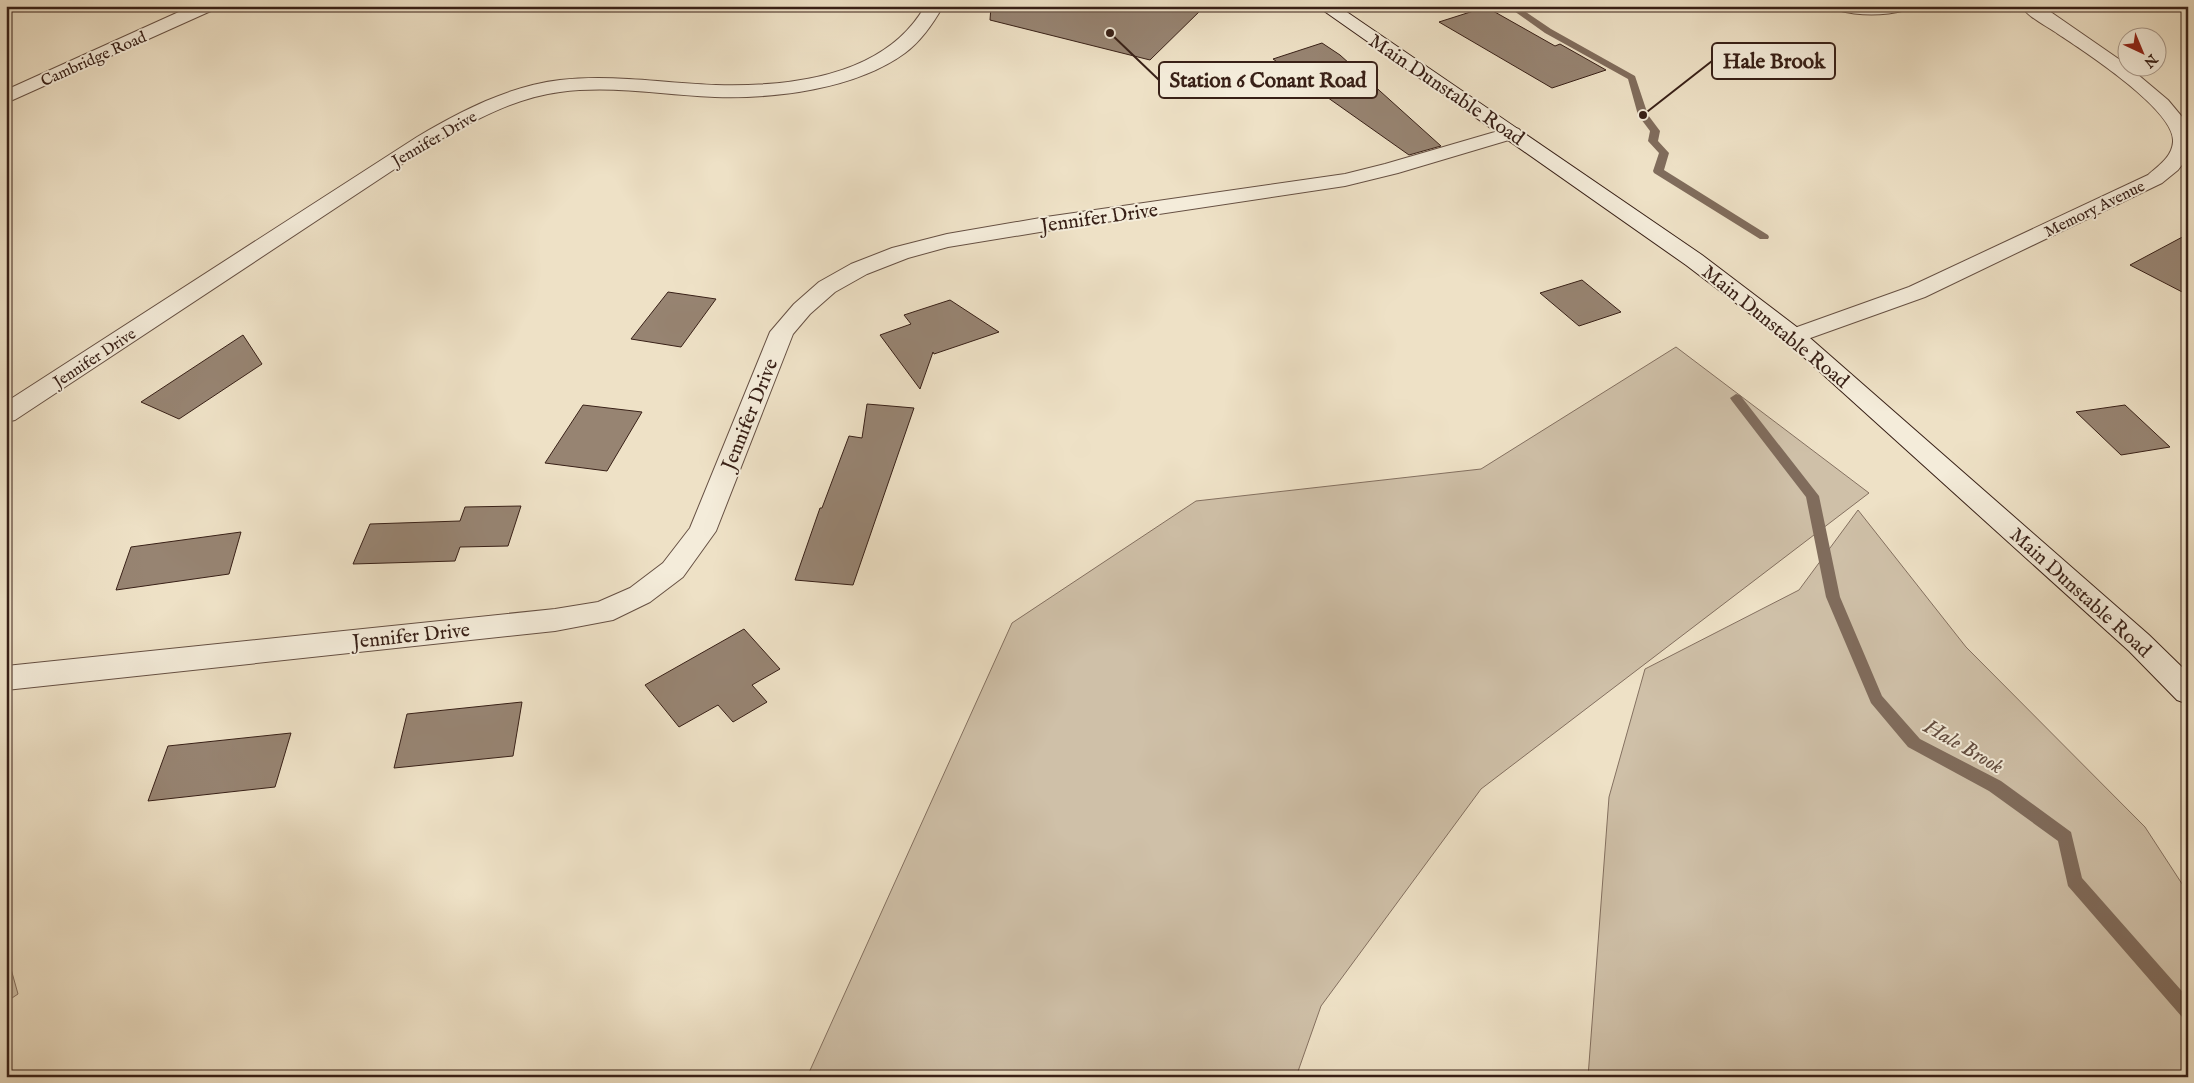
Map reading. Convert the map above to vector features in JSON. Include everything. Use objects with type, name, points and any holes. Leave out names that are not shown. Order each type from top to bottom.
[{"type":"street","name":"Cambridge Road","points":[[6,97],[207,6]]},
{"type":"street","name":"Jennifer Drive","points":[[6,414],[424,141],[490,106],[528,93],[559,86],[625,85],[738,91],[804,85],[862,69],[889,56],[912,39],[926,22],[934,6]]},
{"type":"street","name":"Main Dunstable Road","points":[[1326,6],[1694,260],[1794,336],[2139,643],[2188,692]]},
{"type":"street","points":[[1843,6],[1880,10],[1900,6]]},
{"type":"street","name":"Memory Avenue","points":[[1794,336],[1917,292],[2155,179],[2168,170],[2176,160],[2182,148],[2183,136],[2178,123],[2168,110],[2143,86],[2030,6]]},
{"type":"street","name":"Jennifer Drive","points":[[6,678],[555,620],[603,612],[640,595],[673,570],[702,532],[782,332],[802,309],[827,287],[859,269],[900,253],[947,241],[1046,224],[1345,180],[1390,169],[1512,133]]},
{"type":"shaded area","points":[[1676,347],[1869,493],[1481,789],[1321,1006],[1296,1077],[807,1077],[1012,623],[1196,501],[1481,469]]},
{"type":"shaded area","points":[[1858,510],[1966,647],[2145,827],[2188,893],[2188,1077],[1588,1077],[1609,797],[1645,669],[1799,590]]},
{"type":"shaded area","points":[[6,951],[18,994],[6,1002]]},
{"type":"building","points":[[991,6],[1205,6],[1150,60],[990,20]]},
{"type":"building","points":[[1486,7],[1555,46],[1560,44],[1606,70],[1552,88],[1439,22]]},
{"type":"building","points":[[1322,43],[1340,55],[1441,146],[1409,155],[1273,59]]},
{"type":"building","points":[[2188,234],[2188,295],[2130,265]]},
{"type":"building","points":[[1582,280],[1621,312],[1579,326],[1540,293]]},
{"type":"building","points":[[668,292],[716,299],[681,347],[631,339]]},
{"type":"building","points":[[950,300],[999,332],[934,354],[933,352],[920,389],[880,335],[911,324],[904,315]]},
{"type":"building","points":[[243,335],[262,364],[179,419],[141,402]]},
{"type":"building","points":[[867,404],[914,408],[853,585],[795,580],[820,508],[822,508],[849,436],[862,438]]},
{"type":"building","points":[[583,405],[642,412],[607,471],[545,463]]},
{"type":"building","points":[[2125,405],[2170,447],[2121,455],[2076,412]]},
{"type":"building","points":[[521,506],[508,546],[460,547],[455,561],[353,564],[370,524],[460,521],[465,507]]},
{"type":"building","points":[[241,532],[229,574],[116,590],[131,547]]},
{"type":"building","points":[[744,629],[780,669],[752,685],[767,702],[733,722],[718,705],[679,727],[645,685]]},
{"type":"building","points":[[522,702],[513,756],[394,768],[407,714]]},
{"type":"building","points":[[291,733],[275,787],[148,801],[168,746]]},
{"type":"waterway","name":"Hale Brook","points":[[1511,6],[1548,31],[1632,78],[1643,115],[1655,131],[1653,141],[1664,153],[1658,171],[1764,237]]},
{"type":"waterway","name":"Hale Brook","points":[[1736,398],[1812,496],[1833,597],[1876,699],[1914,743],[1995,786],[2065,837],[2074,881],[2188,1011]]},
{"type":"place","name":"Station 6 Conant Road","points":[[1110,33]]},
{"type":"place","name":"Hale Brook","points":[[1643,115]]}]
